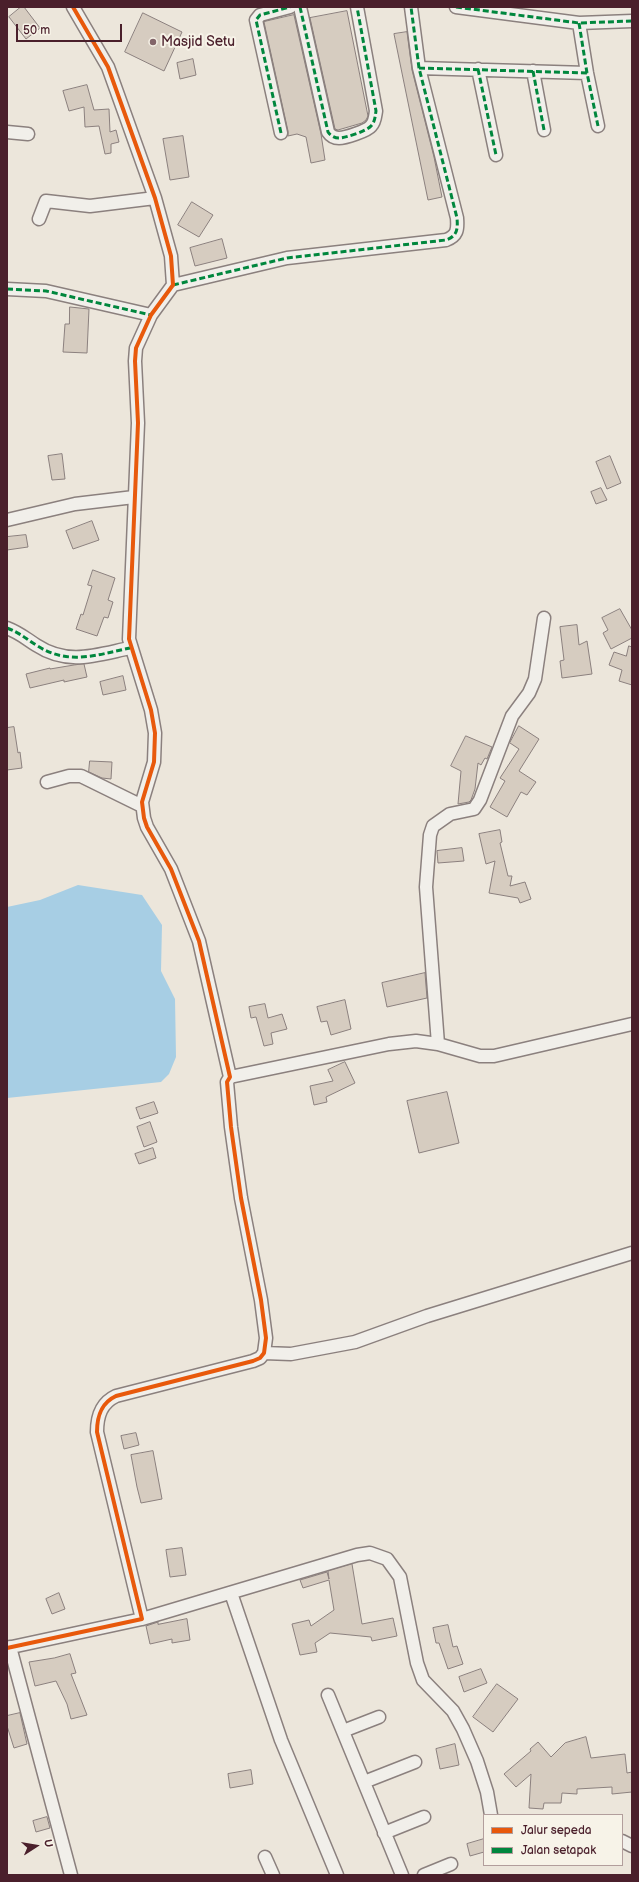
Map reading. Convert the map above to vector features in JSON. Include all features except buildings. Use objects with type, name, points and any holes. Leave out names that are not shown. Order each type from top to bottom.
[{"type":"street","points":[[73,7],[108,67],[155,198],[171,256],[174,285]]},
{"type":"street","points":[[281,133],[256,20],[260,15],[290,7]]},
{"type":"street","points":[[300,7],[328,132],[339,138],[368,130],[373,125],[376,111],[357,7]]},
{"type":"street","points":[[142,1619],[97,1432],[97,1419],[106,1402],[116,1396],[260,1358],[264,1353],[266,1338],[261,1300],[241,1198],[231,1126],[227,1082],[230,1077],[199,941],[171,869],[147,827],[142,806],[154,762],[155,733],[151,710],[130,648],[129,639],[138,423],[135,361],[136,348],[151,315],[174,285],[287,258],[453,238],[457,232],[457,218],[419,68],[411,7]]},
{"type":"street","points":[[456,7],[579,23],[632,21]]},
{"type":"street","points":[[579,23],[587,73],[598,126]]},
{"type":"street","points":[[419,68],[587,73]]},
{"type":"street","points":[[478,69],[496,155]]},
{"type":"street","points":[[533,71],[544,130]]},
{"type":"street","points":[[7,132],[28,134]]},
{"type":"street","points":[[39,219],[46,201],[90,206],[155,198]]},
{"type":"street","points":[[7,289],[46,291],[151,315]]},
{"type":"street","points":[[7,520],[75,504],[134,497]]},
{"type":"street","points":[[438,1044],[426,887],[430,835],[433,826],[450,814],[474,809],[480,800],[512,716],[528,693],[534,679],[544,618]]},
{"type":"street","points":[[7,628],[21,633],[36,645],[54,654],[70,658],[83,658],[130,648]]},
{"type":"street","points":[[47,782],[68,776],[81,776],[142,806]]},
{"type":"street","points":[[230,1077],[389,1044],[416,1041],[438,1044],[480,1056],[494,1056],[632,1024]]},
{"type":"street","points":[[264,1353],[291,1354],[355,1342],[427,1316],[632,1254]]},
{"type":"street","points":[[71,1875],[9,1648],[142,1619],[357,1555],[370,1553],[387,1559],[400,1577],[417,1663],[423,1680],[453,1711],[463,1729],[477,1761],[487,1792],[491,1814]]},
{"type":"street","points":[[231,1593],[280,1740],[337,1875]]},
{"type":"street","points":[[328,1695],[402,1875]]},
{"type":"street","points":[[343,1731],[379,1717]]},
{"type":"street","points":[[364,1782],[415,1762]]},
{"type":"street","points":[[384,1833],[424,1817]]},
{"type":"street","points":[[623,1841],[632,1846]]},
{"type":"street","points":[[265,1857],[272,1875]]},
{"type":"street","points":[[424,1875],[451,1864]]},
{"type":"water","points":[[78,885],[142,895],[162,925],[161,971],[175,999],[176,1057],[169,1074],[161,1082],[7,1098],[7,907],[40,900]]},
{"type":"marked path","points":[[281,133],[256,20],[260,15],[290,7]]},
{"type":"marked path","points":[[300,7],[328,132],[332,136],[339,138],[356,134],[369,128],[374,121],[376,111],[357,7]]},
{"type":"marked path","points":[[173,285],[287,258],[446,240],[455,234],[457,229],[457,218],[419,68],[411,7]]},
{"type":"marked path","points":[[456,7],[579,23],[632,21]]},
{"type":"marked path","points":[[579,23],[587,73],[598,126]]},
{"type":"marked path","points":[[419,68],[587,73]]},
{"type":"marked path","points":[[478,69],[496,155]]},
{"type":"marked path","points":[[533,71],[544,130]]},
{"type":"marked path","points":[[7,289],[46,291],[151,315]]},
{"type":"marked path","points":[[7,628],[48,651],[71,657],[94,656],[130,648]]},
{"type":"cycle path","points":[[7,1648],[142,1619],[97,1432],[99,1415],[103,1406],[116,1396],[260,1358],[264,1353],[266,1338],[261,1300],[241,1198],[231,1127],[227,1082],[230,1077],[199,941],[171,869],[147,827],[142,802],[154,762],[155,733],[151,710],[129,639],[138,423],[135,361],[136,348],[151,315],[173,285],[171,256],[155,198],[108,67],[73,7]]},
{"type":"place","name":"Masjid Setu","points":[[153,42]]}]
